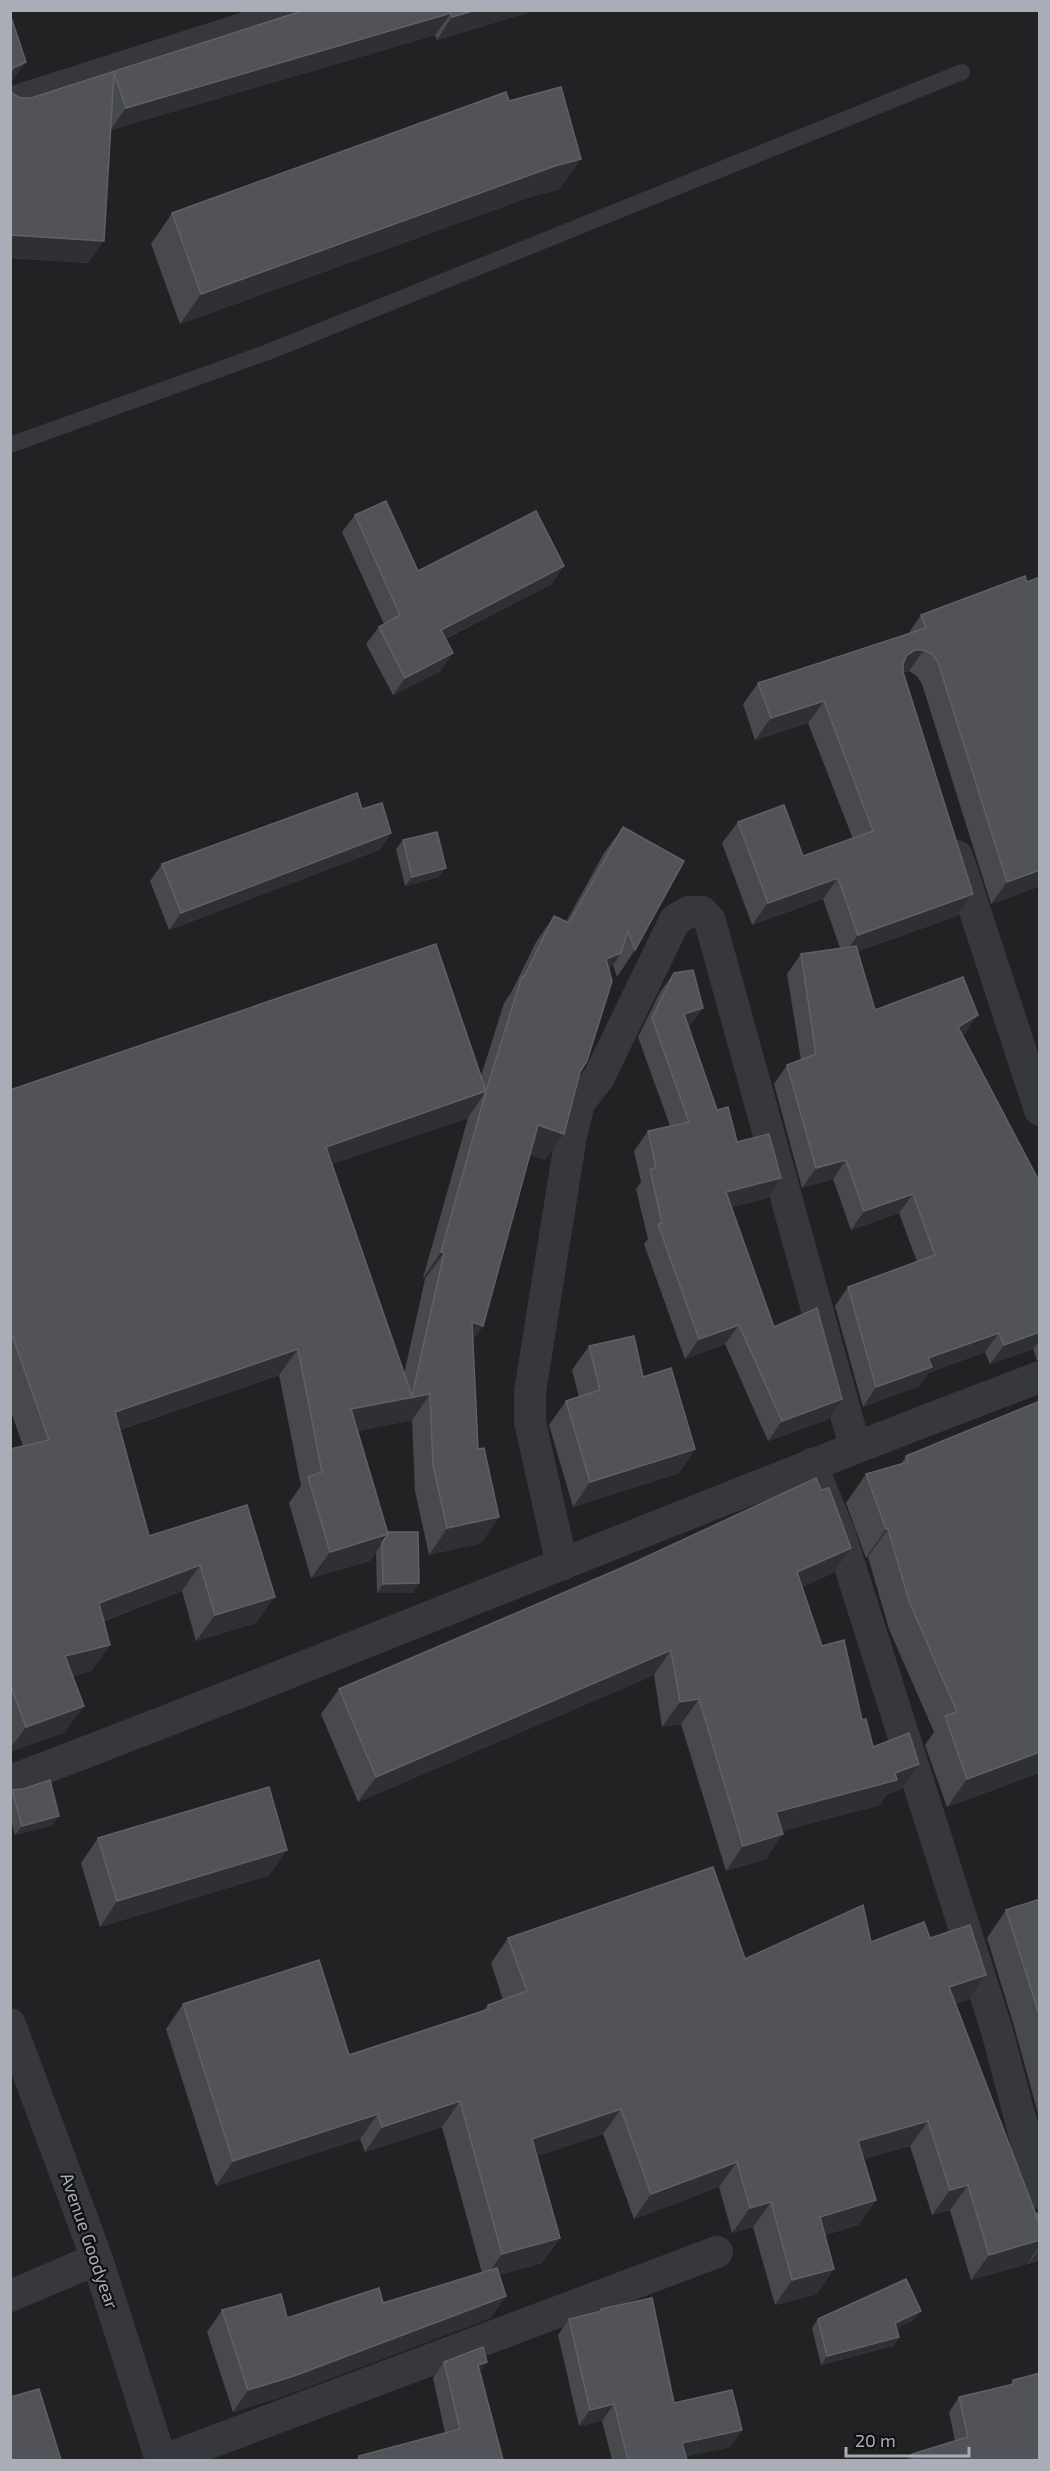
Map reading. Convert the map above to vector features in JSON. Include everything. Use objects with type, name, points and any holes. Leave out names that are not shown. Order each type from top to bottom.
[{"type":"street","points":[[10,103],[302,10]]},
{"type":"street","points":[[948,830],[1040,1110]]},
{"type":"street","points":[[562,1565],[530,1422],[530,1392],[572,1136],[579,1102],[599,1077],[675,920],[689,912],[702,912],[710,921],[855,1447]]},
{"type":"street","points":[[10,1781],[562,1565],[811,1464],[1040,1377]]},
{"type":"street","points":[[811,1464],[840,1535],[987,1998],[1040,2193]]},
{"type":"street","name":"Avenue Goodyear","points":[[10,2024],[97,2259],[163,2460]]},
{"type":"street","points":[[163,2460],[717,2253]]},
{"type":"street","points":[[10,2296],[97,2259]]},
{"type":"lane","points":[[10,446],[268,352],[962,72]]},
{"type":"shaded area","points":[[11,11],[1039,11],[1039,2460],[11,2460]]},
{"type":"building","points":[[305,10],[476,10],[452,17],[451,13],[126,108],[114,73],[104,241],[10,235],[10,89],[13,94],[21,98],[31,98]]},
{"type":"building","points":[[10,14],[26,62],[13,68],[10,73]]},
{"type":"building","points":[[561,87],[581,159],[555,166],[201,294],[172,213],[506,92],[509,101]]},
{"type":"building","points":[[386,501],[418,571],[536,511],[564,566],[441,630],[453,653],[405,678],[379,627],[400,615],[355,515]]},
{"type":"building","points":[[1025,576],[1027,582],[1040,577],[1040,870],[1007,882],[938,662],[932,654],[924,650],[915,650],[907,655],[903,664],[903,672],[973,894],[858,935],[838,878],[768,903],[738,822],[784,805],[803,856],[873,831],[824,701],[771,718],[758,683],[926,628],[921,615]]},
{"type":"building","points":[[357,793],[362,809],[382,803],[391,833],[181,913],[162,864]]},
{"type":"building","points":[[623,827],[684,861],[635,950],[628,931],[621,953],[606,959],[612,981],[587,1061],[580,1072],[564,1134],[538,1125],[483,1326],[472,1322],[478,1449],[484,1448],[499,1517],[447,1528],[433,1465],[430,1394],[351,1409],[388,1534],[330,1552],[308,1477],[322,1472],[298,1349],[115,1412],[149,1536],[247,1505],[275,1597],[215,1615],[200,1565],[99,1603],[110,1645],[65,1656],[84,1706],[26,1727],[10,1684],[10,1449],[49,1440],[10,1329],[10,1090],[436,944],[486,1091],[522,976],[524,977],[554,916],[569,923]],"holes":[[[486,1091],[441,1252],[444,1253],[412,1396],[326,1147]]]},
{"type":"building","points":[[437,832],[446,868],[412,877],[403,840]]},
{"type":"building","points":[[856,946],[875,1010],[963,977],[978,1015],[958,1027],[1040,1183],[1040,1332],[1004,1345],[999,1333],[928,1358],[932,1367],[876,1387],[848,1287],[935,1255],[913,1194],[864,1211],[846,1160],[816,1168],[787,1065],[816,1054],[801,954]]},
{"type":"building","points":[[693,970],[703,1008],[684,1014],[717,1110],[728,1107],[737,1142],[769,1134],[781,1178],[726,1192],[774,1327],[817,1308],[842,1399],[782,1421],[739,1325],[699,1339],[658,1224],[662,1223],[650,1169],[656,1168],[648,1131],[689,1122],[652,1018],[674,973]]},
{"type":"building","points":[[634,1336],[643,1377],[671,1368],[695,1449],[590,1482],[566,1401],[600,1390],[589,1346]]},
{"type":"building","points":[[1040,1401],[1040,1752],[967,1779],[945,1716],[957,1712],[909,1601],[888,1529],[886,1529],[866,1474],[908,1462],[906,1456]]},
{"type":"building","points":[[816,1478],[821,1490],[829,1488],[851,1548],[797,1572],[822,1646],[844,1640],[862,1720],[866,1719],[873,1747],[909,1733],[919,1764],[895,1773],[897,1780],[776,1812],[783,1834],[743,1846],[699,1699],[680,1702],[671,1650],[376,1777],[339,1689],[635,1562]]},
{"type":"building","points":[[388,1532],[418,1532],[419,1583],[383,1584],[382,1543]]},
{"type":"building","points":[[50,1780],[59,1816],[22,1826],[12,1790],[23,1789]]},
{"type":"building","points":[[269,1787],[287,1850],[117,1901],[98,1838]]},
{"type":"building","points":[[713,1867],[745,1959],[863,1905],[871,1942],[924,1922],[930,1938],[970,1925],[986,1975],[949,1987],[1040,2225],[1040,2240],[989,2255],[968,2185],[950,2190],[928,2121],[858,2141],[876,2200],[820,2217],[834,2269],[792,2280],[771,2202],[750,2208],[737,2162],[651,2194],[621,2109],[532,2139],[560,2238],[502,2254],[460,2101],[382,2127],[378,2114],[233,2161],[183,2004],[319,1960],[349,2055],[489,2009],[488,2005],[527,1991],[508,1938]]},
{"type":"building","points":[[1040,1899],[1040,2018],[1006,1910]]},
{"type":"building","points":[[1040,2213],[1040,2225],[1036,2214]]},
{"type":"building","points":[[497,2268],[506,2296],[294,2376],[248,2390],[222,2310],[281,2294],[287,2318],[379,2288],[383,2303]]},
{"type":"building","points":[[906,2279],[921,2311],[895,2323],[899,2337],[827,2356],[818,2319]]},
{"type":"building","points":[[652,2298],[674,2403],[732,2390],[742,2430],[682,2443],[687,2460],[628,2460],[614,2404],[590,2410],[569,2319],[602,2311],[601,2309]]},
{"type":"building","points":[[483,2347],[487,2362],[478,2365],[503,2460],[360,2460],[359,2456],[460,2429],[444,2362]]},
{"type":"building","points":[[1040,2373],[1040,2460],[913,2460],[912,2454],[968,2437],[959,2397],[1014,2384],[1013,2380]]},
{"type":"building","points":[[39,2389],[61,2460],[10,2460],[10,2397]]}]
